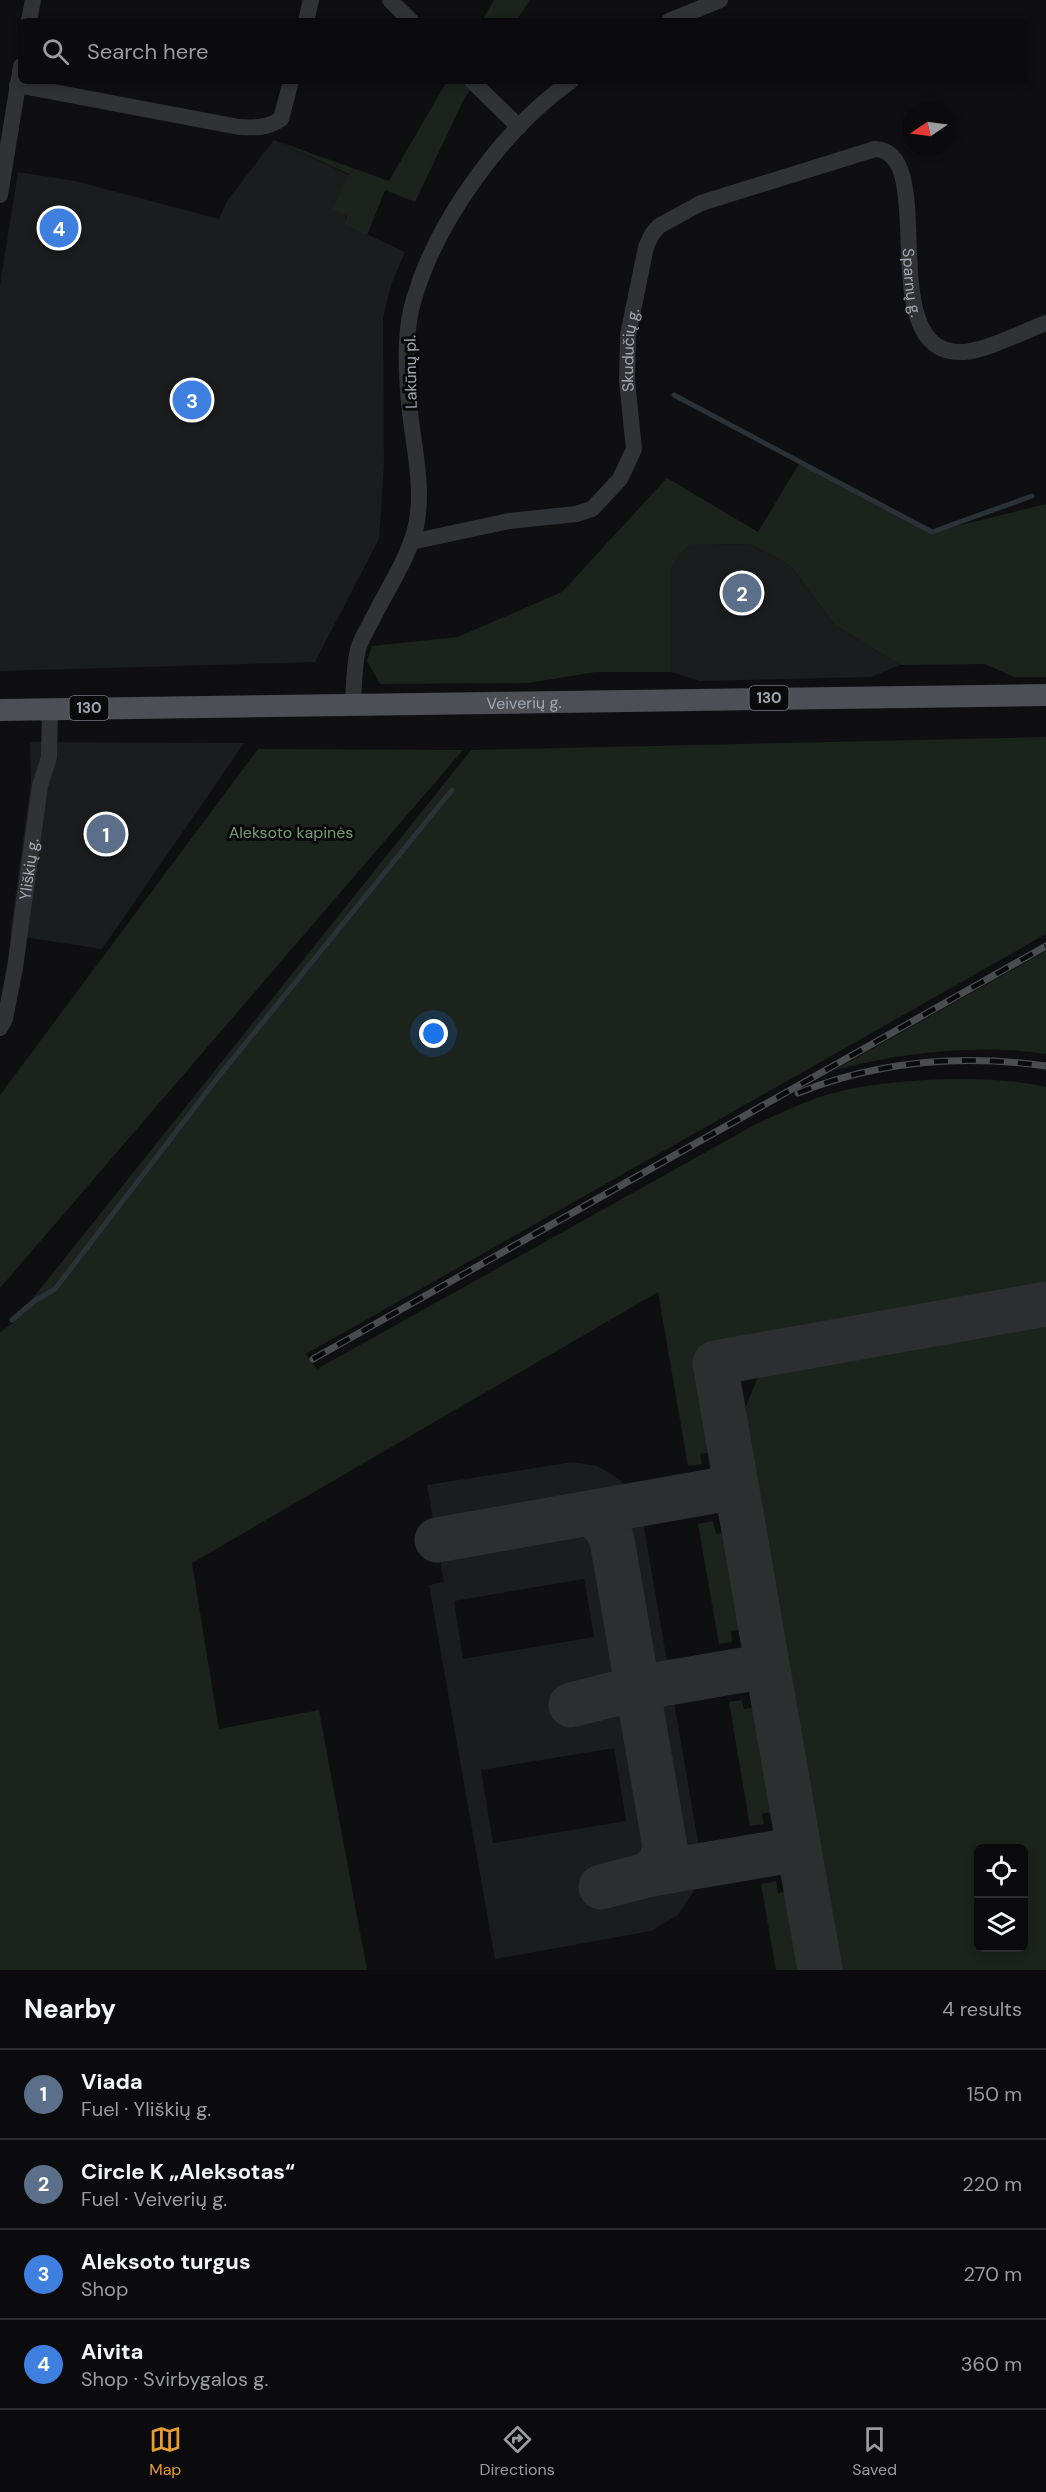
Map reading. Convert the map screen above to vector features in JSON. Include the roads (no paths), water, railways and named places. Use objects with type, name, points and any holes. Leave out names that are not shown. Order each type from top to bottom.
[{"type":"main road","name":"Veiverių g.","points":[[0,710],[353,703],[1046,695]]},
{"type":"street","points":[[30,18],[33,0]]},
{"type":"street","points":[[307,18],[311,0]]},
{"type":"street","points":[[390,0],[408,18]]},
{"type":"street","points":[[676,18],[720,0]]},
{"type":"street","points":[[0,195],[18,80]]},
{"type":"street","points":[[17,85],[239,127],[257,128],[270,127],[281,119],[290,84]]},
{"type":"street","points":[[475,84],[519,127]]},
{"type":"street","name":"Lakūnų pl.","points":[[353,703],[354,669],[359,648],[411,542],[420,500],[408,390],[407,339],[413,301],[427,261],[441,233],[482,170],[519,127],[568,84]]},
{"type":"street","name":"Skudučių g.","points":[[411,542],[508,522],[576,514],[592,509],[620,479],[634,449],[627,381],[628,335],[646,247],[652,234],[659,226],[701,203],[875,149]]},
{"type":"street","name":"Sparnų g.","points":[[875,149],[886,150],[892,154],[904,179],[914,303],[928,339],[948,351],[964,352],[981,348],[1046,323]]},
{"type":"street","name":"Yliškių g.","points":[[0,1028],[5,1019],[15,968],[40,786],[49,757],[50,709]]},
{"type":"waterway","points":[[674,395],[932,532],[1032,496]]},
{"type":"waterway","points":[[12,1320],[33,1302],[55,1289],[219,1076],[452,790]]},
{"type":"railway","points":[[313,1359],[1046,946]]},
{"type":"railway","points":[[798,1093],[859,1074],[920,1063],[983,1061],[1046,1066]]},
{"type":"place","name":"Aivita","points":[[59,228]]},
{"type":"place","name":"Aleksoto turgus","points":[[192,400]]},
{"type":"place","name":"Circle K „Aleksotas“","points":[[742,593]]},
{"type":"place","name":"Viada","points":[[106,834]]},
{"type":"park label","name":"Aleksoto kapinės","points":[[291,832]]}]
